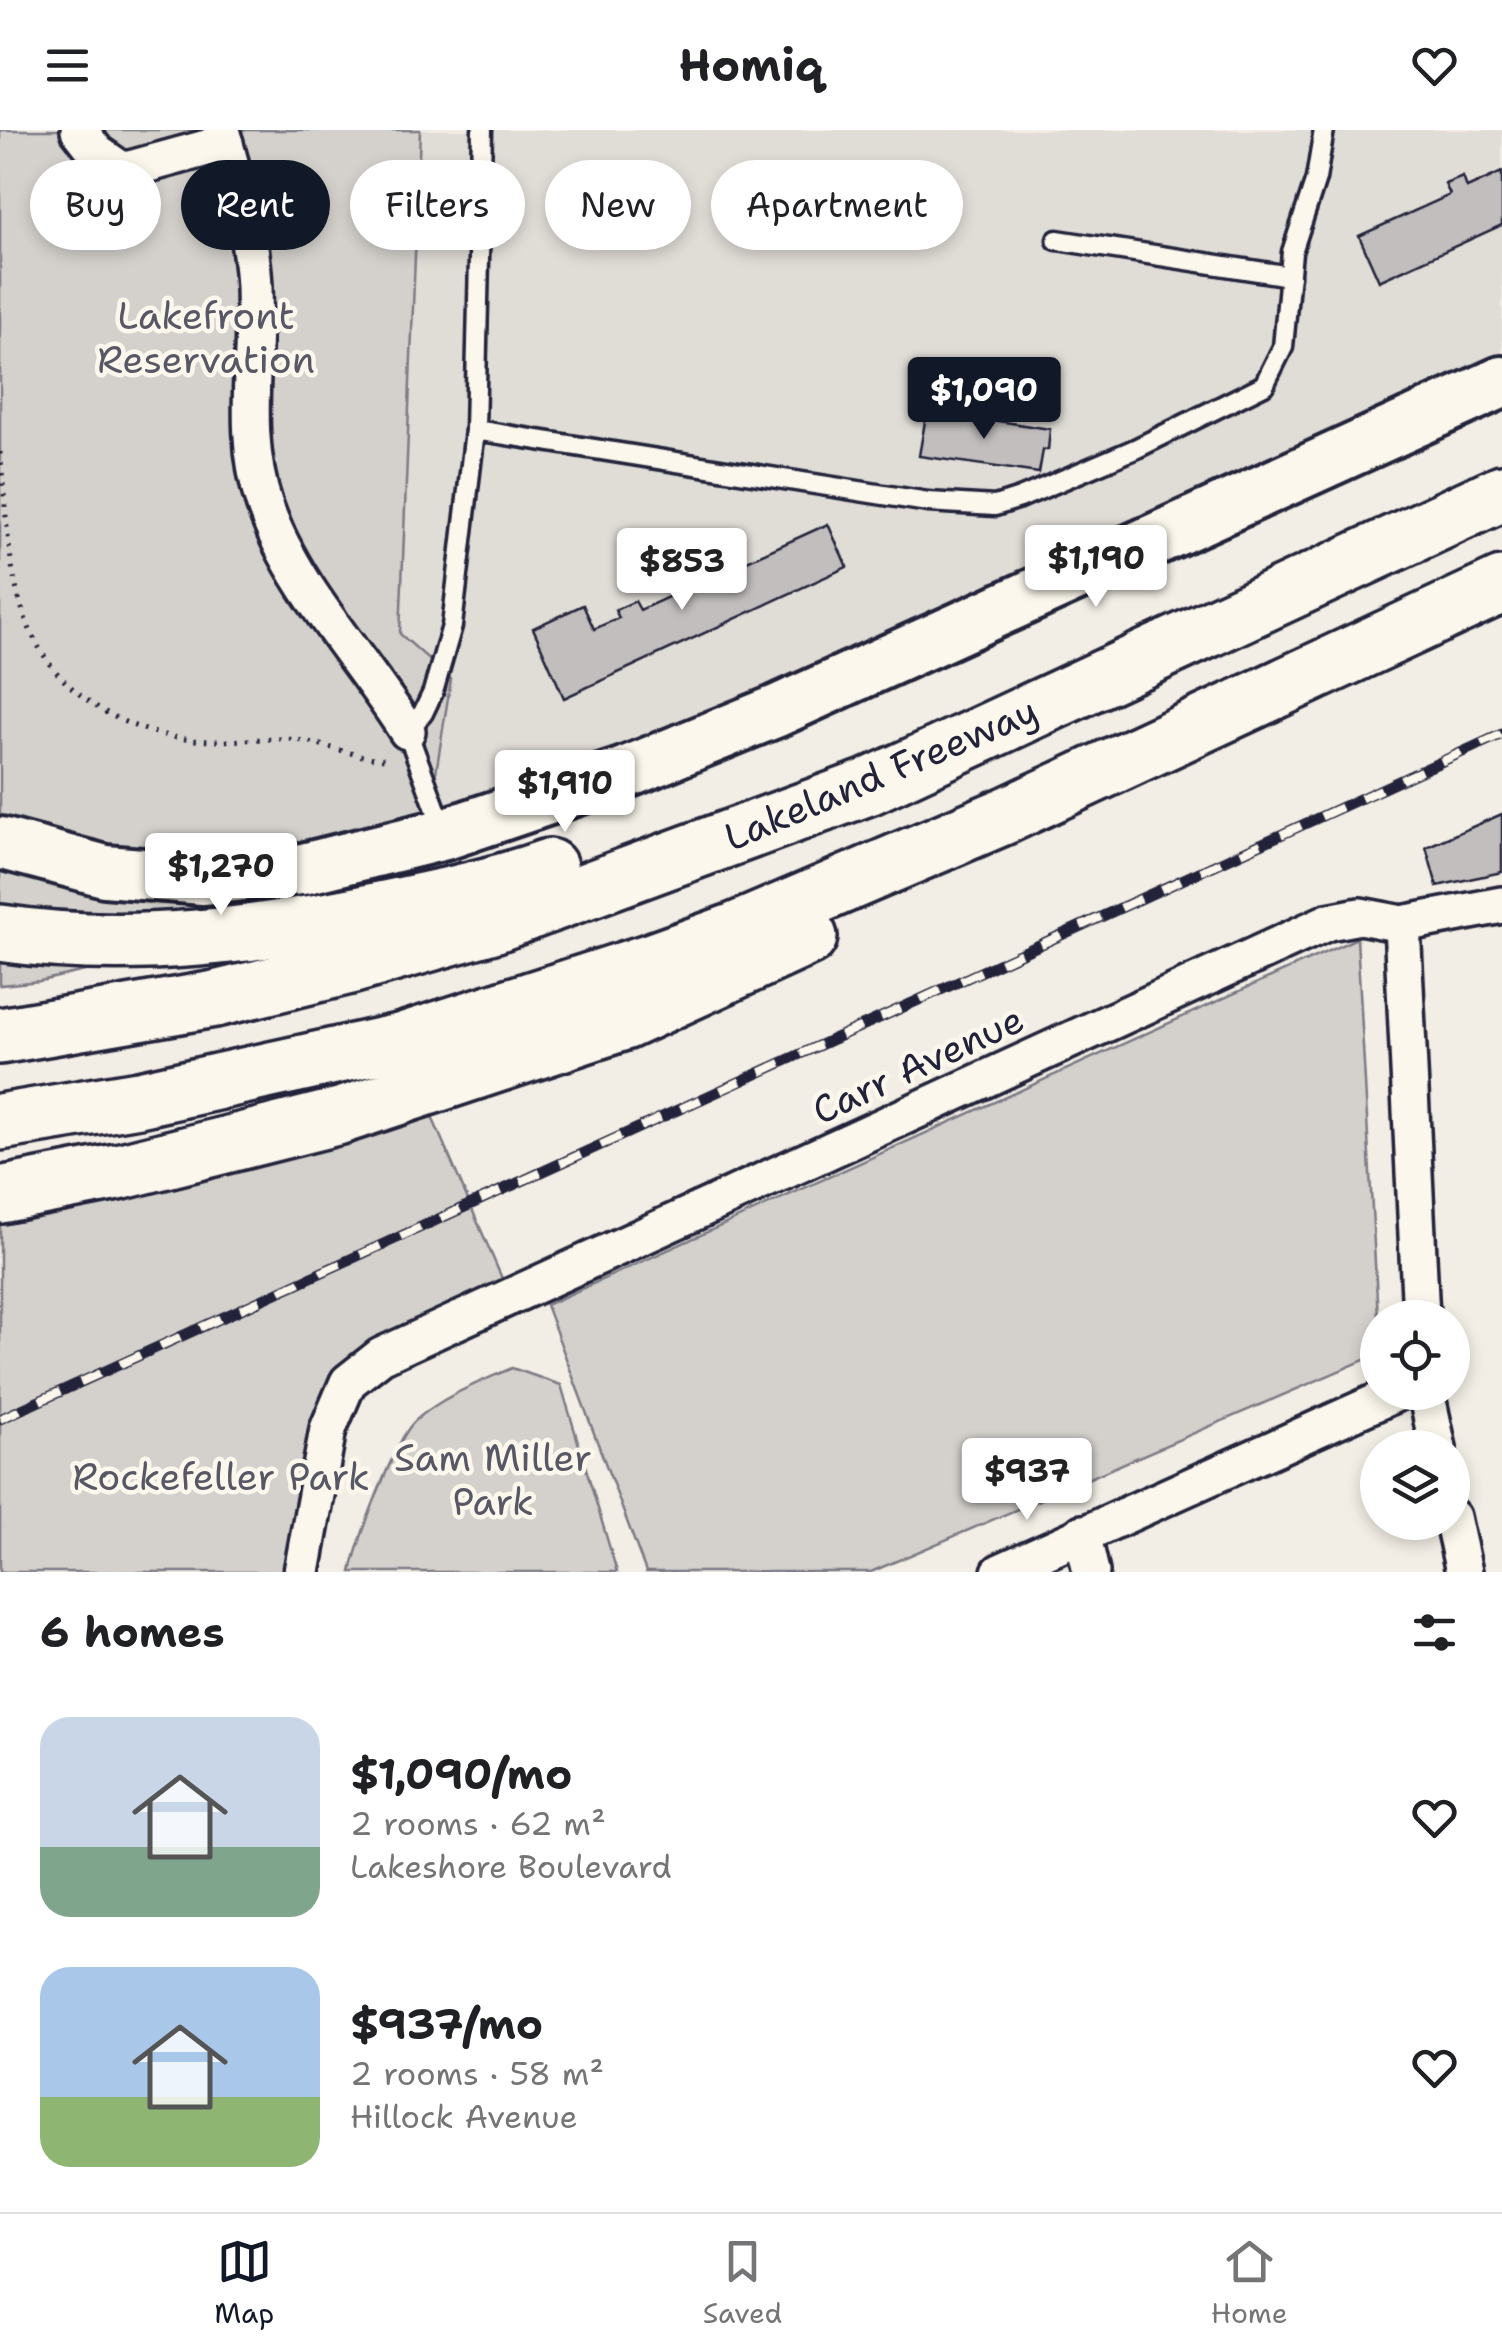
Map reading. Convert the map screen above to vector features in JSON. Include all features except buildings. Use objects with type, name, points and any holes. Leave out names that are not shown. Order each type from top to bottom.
[{"type":"highway","name":"Lakeland Freeway","points":[[0,1036],[215,999],[496,924],[868,787],[1502,493]]},
{"type":"highway","points":[[0,1122],[139,1099],[403,1041],[649,962],[735,930],[1007,815],[1502,585]]},
{"type":"highway","points":[[0,933],[107,940],[215,938],[327,922],[498,885],[738,801],[939,720],[1178,645]]},
{"type":"highway","points":[[0,1195],[122,1171],[340,1116],[624,1022],[793,946],[1007,815]]},
{"type":"street","points":[[79,130],[97,153],[123,171],[223,136],[252,260],[255,304],[249,411],[256,472],[265,504],[276,532],[319,604],[370,674],[412,743]]},
{"type":"street","points":[[0,842],[104,870],[204,879],[303,869],[445,834],[622,774],[777,711],[1502,382]]},
{"type":"street","name":"Carr Avenue","points":[[302,1572],[328,1429],[348,1382],[380,1356],[1328,922],[1360,916],[1402,924],[1502,905]]},
{"type":"street","points":[[1402,924],[1419,1300]]},
{"type":"street","points":[[1000,1572],[1360,1410]]},
{"type":"street","points":[[1082,1533],[1090,1572]]},
{"type":"street","points":[[1457,1540],[1464,1572]]},
{"type":"lane","points":[[445,834],[412,743],[433,692],[452,626],[475,430],[482,130]]},
{"type":"lane","points":[[475,430],[928,502],[995,506],[1135,449],[1264,385],[1283,347],[1292,252],[1316,179],[1324,130]]},
{"type":"lane","points":[[1057,240],[1290,276]]},
{"type":"path","points":[[0,452],[21,607],[38,651],[78,695],[138,728],[195,740],[300,740],[374,759],[412,743]]},
{"type":"shaded area","points":[[420,130],[1502,130],[1502,382],[445,834],[400,635],[415,250],[525,250],[525,160],[419,160]]},
{"type":"green space","name":"Lakefront Reservation","points":[[0,130],[420,130],[419,160],[350,160],[350,250],[415,250],[400,634],[451,679],[429,816],[331,846],[230,858],[127,853],[0,819]]},
{"type":"green space","points":[[0,860],[280,892],[280,904],[140,914],[0,912]]},
{"type":"green space","points":[[1357,938],[1377,1300],[1360,1300],[1360,1362],[871,1572],[646,1572],[546,1305]]},
{"type":"green space","points":[[0,946],[93,957],[94,969],[0,985]]},
{"type":"green space","name":"Rockefeller Park","points":[[420,1089],[510,1297],[358,1371],[302,1572],[0,1572],[0,1195]]},
{"type":"green space","name":"Sam Miller Park","points":[[512,1368],[561,1385],[617,1572],[351,1572],[369,1516],[407,1431],[425,1412],[449,1397]]},
{"type":"railway","points":[[0,1419],[1502,734]]}]
